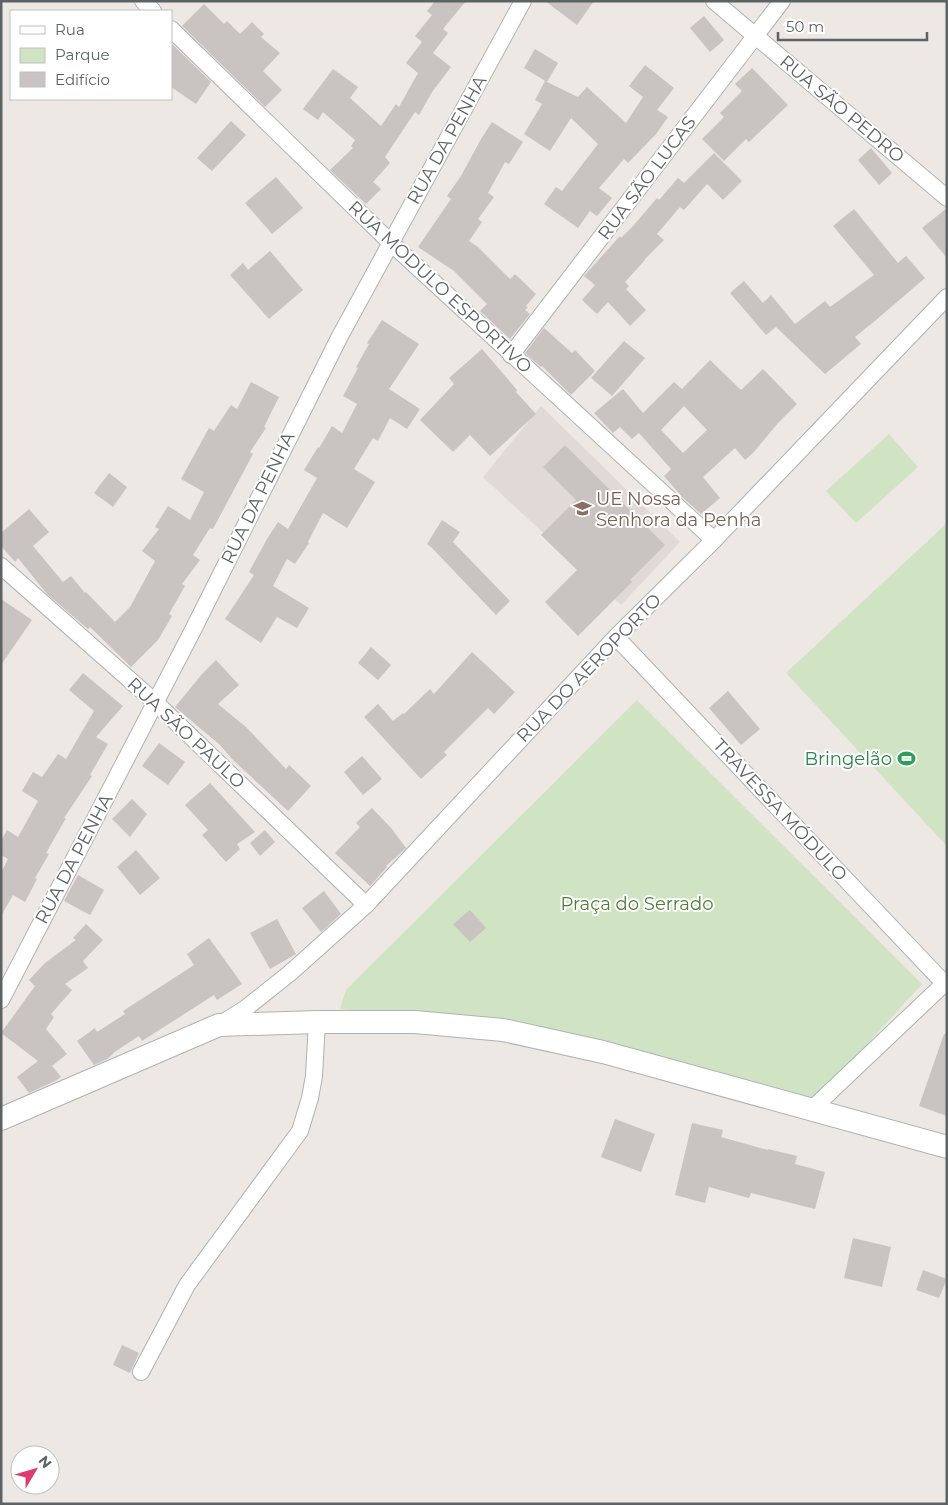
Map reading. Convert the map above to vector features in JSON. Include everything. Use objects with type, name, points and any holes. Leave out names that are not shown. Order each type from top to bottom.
[{"type":"street","points":[[143,1],[152,10]]},
{"type":"street","name":"RUA DA PENHA","points":[[1,1000],[156,703],[303,408],[391,242],[523,1]]},
{"type":"street","name":"RUA SÃO PEDRO","points":[[714,1],[947,198]]},
{"type":"street","name":"RUA SÃO LUCAS","points":[[512,355],[782,1]]},
{"type":"street","name":"RUA MODULO ESPORTIVO","points":[[172,30],[391,242],[714,540]]},
{"type":"street","name":"RUA DO AEROPORTO","points":[[219,1025],[246,1008],[290,973],[366,905],[616,636],[714,540],[947,297]]},
{"type":"street","name":"RUA SÃO PAULO","points":[[1,566],[156,703],[366,905]]},
{"type":"street","name":"TRAVESSA MÓDULO","points":[[616,636],[945,982]]},
{"type":"street","points":[[812,1109],[945,982]]},
{"type":"street","points":[[141,1372],[187,1285],[300,1131],[310,1098],[314,1076],[317,1022]]},
{"type":"street","points":[[2,1118],[219,1025],[415,1022],[503,1030],[603,1052],[947,1146]]},
{"type":"shaded area","name":"UE Nossa Senhora da Penha","points":[[541,406],[680,542],[621,605],[483,477]]},
{"type":"green space","points":[[889,434],[918,467],[856,523],[826,491]]},
{"type":"green space","name":"Bringelão","points":[[947,523],[947,844],[946,845],[786,673]]},
{"type":"green space","name":"Praça do Serrado","points":[[637,700],[922,984],[815,1101],[528,1024],[340,1009],[346,990]]},
{"type":"building","points":[[435,1],[466,1],[443,29],[448,33],[433,53],[451,67],[432,92],[419,115],[415,112],[385,157],[390,163],[373,182],[381,189],[366,204],[330,170],[353,148],[351,146],[355,140],[323,112],[318,120],[303,109],[333,69],[358,87],[350,98],[381,126],[396,104],[399,107],[418,73],[406,63],[422,42],[415,36],[432,15],[427,11]]},
{"type":"building","points":[[545,1],[594,1],[577,25]]},
{"type":"building","points":[[204,4],[224,24],[227,21],[240,34],[252,22],[264,34],[261,37],[280,53],[263,71],[282,90],[265,107],[182,26]]},
{"type":"building","points":[[704,16],[724,40],[710,52],[690,28]]},
{"type":"building","points":[[172,44],[211,82],[196,104],[172,88]]},
{"type":"building","points":[[535,49],[558,63],[547,82],[524,68]]},
{"type":"building","points":[[645,65],[674,88],[657,110],[668,117],[656,134],[628,163],[624,159],[599,188],[612,198],[597,216],[590,211],[578,228],[544,204],[556,187],[562,191],[598,144],[571,118],[550,151],[524,134],[542,104],[535,100],[545,81],[578,97],[587,87],[626,123],[643,97],[629,86]]},
{"type":"building","points":[[752,68],[788,105],[749,142],[746,139],[724,161],[702,139],[724,117],[720,113],[742,91],[735,84]]},
{"type":"building","points":[[231,121],[246,135],[212,171],[197,158]]},
{"type":"building","points":[[492,122],[523,142],[509,164],[505,162],[488,193],[494,197],[478,219],[482,222],[469,241],[478,247],[510,279],[515,274],[536,294],[526,306],[528,307],[525,310],[530,314],[510,339],[480,311],[487,304],[454,271],[418,247],[451,199],[447,196],[461,176]]},
{"type":"building","points":[[871,148],[892,173],[879,185],[858,160]]},
{"type":"building","points":[[714,153],[742,181],[723,200],[707,184],[684,210],[680,207],[657,234],[664,240],[625,282],[629,286],[626,289],[646,310],[630,326],[608,302],[597,314],[582,300],[595,285],[584,276],[620,236],[621,238],[678,178],[684,183]]},
{"type":"building","points":[[276,177],[303,208],[272,234],[245,203]]},
{"type":"building","points":[[947,208],[947,258],[922,228]]},
{"type":"building","points":[[854,209],[898,263],[906,256],[925,278],[855,337],[861,344],[825,374],[776,327],[766,335],[730,293],[744,281],[763,303],[771,295],[795,324],[825,301],[830,307],[874,275],[833,226]]},
{"type":"building","points":[[270,251],[303,290],[269,319],[230,275],[243,263],[248,270]]},
{"type":"building","points":[[382,320],[419,344],[389,389],[420,409],[407,429],[390,418],[378,441],[373,438],[354,469],[375,482],[347,528],[323,513],[309,543],[295,564],[287,559],[273,586],[309,608],[297,628],[277,617],[261,643],[225,619],[254,575],[249,572],[278,522],[288,529],[317,478],[304,470],[318,447],[332,426],[342,433],[357,404],[343,396],[369,344],[367,343]]},
{"type":"building","points":[[544,328],[572,353],[575,350],[595,371],[571,395],[542,366],[525,353]]},
{"type":"building","points":[[624,341],[645,358],[612,396],[591,378]]},
{"type":"building","points":[[482,349],[536,414],[490,456],[470,435],[453,452],[420,420],[454,384],[449,378]]},
{"type":"building","points":[[710,360],[741,390],[763,369],[797,404],[745,460],[735,448],[703,477],[720,498],[701,514],[682,497],[664,476],[671,469],[639,433],[632,439],[620,427],[613,433],[594,413],[623,389],[643,413],[674,382],[682,389]],"holes":[[[684,406],[707,430],[683,453],[661,430]]]},
{"type":"building","points":[[251,382],[279,397],[264,427],[266,428],[250,452],[253,454],[213,529],[210,528],[193,555],[200,560],[182,584],[185,586],[169,614],[172,616],[158,640],[131,667],[90,627],[88,629],[47,594],[18,558],[15,562],[1,546],[1,533],[29,509],[49,532],[33,546],[63,582],[71,576],[85,593],[115,622],[130,607],[155,561],[142,551],[159,529],[155,527],[168,506],[190,520],[204,492],[181,479],[209,428],[214,431],[231,405],[237,409]]},
{"type":"building","points":[[565,445],[665,545],[630,580],[632,582],[578,636],[545,602],[577,570],[541,535],[576,500],[543,467]]},
{"type":"building","points":[[109,473],[127,487],[113,507],[94,493]]},
{"type":"building","points":[[442,520],[460,532],[453,542],[510,601],[496,615],[427,544]]},
{"type":"building","points":[[1,599],[32,620],[1,665]]},
{"type":"building","points":[[371,647],[391,665],[378,680],[358,663]]},
{"type":"building","points":[[472,652],[515,692],[494,714],[488,708],[444,752],[447,755],[421,779],[364,717],[378,704],[393,721],[404,714],[430,689],[434,694]]},
{"type":"building","points":[[216,660],[239,685],[218,704],[246,727],[286,769],[289,765],[311,786],[288,811],[233,760],[220,745],[175,707]]},
{"type":"building","points":[[83,673],[123,706],[96,737],[108,744],[90,775],[92,776],[64,818],[66,818],[46,853],[49,854],[35,878],[37,879],[25,902],[13,895],[1,916],[1,873],[8,859],[1,855],[1,841],[7,830],[18,837],[38,801],[22,791],[33,772],[42,777],[58,754],[66,759],[94,711],[69,690]]},
{"type":"building","points":[[728,691],[760,729],[741,745],[709,708]]},
{"type":"building","points":[[159,743],[185,762],[168,785],[142,766]]},
{"type":"building","points":[[362,756],[382,779],[363,795],[344,772]]},
{"type":"building","points":[[210,783],[255,832],[237,844],[240,849],[226,862],[202,835],[208,830],[185,805]]},
{"type":"building","points":[[132,799],[147,814],[130,837],[112,819]]},
{"type":"building","points":[[372,808],[392,829],[406,848],[386,866],[370,886],[335,853],[360,827],[356,823]]},
{"type":"building","points":[[265,830],[275,842],[260,856],[250,843]]},
{"type":"building","points":[[136,850],[160,878],[140,895],[117,867]]},
{"type":"building","points":[[78,875],[104,890],[90,915],[64,901]]},
{"type":"building","points":[[324,891],[341,914],[321,932],[302,908]]},
{"type":"building","points":[[470,910],[486,928],[470,942],[453,924]]},
{"type":"building","points":[[277,919],[296,954],[270,969],[250,933]]},
{"type":"building","points":[[86,924],[103,940],[83,961],[88,968],[65,984],[72,990],[51,1014],[54,1017],[46,1029],[67,1054],[52,1066],[61,1077],[29,1093],[17,1077],[38,1061],[1,1033],[35,986],[29,980],[45,963],[76,940],[73,938]]},
{"type":"building","points":[[209,938],[242,984],[217,1000],[214,995],[142,1041],[139,1036],[107,1059],[94,1065],[77,1041],[95,1028],[97,1032],[125,1014],[123,1011],[194,965],[187,954]]},
{"type":"building","points":[[944,1034],[947,1034],[947,1116],[919,1106]]},
{"type":"building","points":[[615,1119],[655,1134],[641,1172],[601,1157]]},
{"type":"building","points":[[692,1123],[723,1130],[721,1137],[797,1156],[795,1164],[825,1172],[815,1209],[751,1193],[749,1198],[709,1187],[705,1203],[675,1195]]},
{"type":"building","points":[[853,1238],[891,1247],[882,1287],[844,1278]]},
{"type":"building","points":[[923,1270],[947,1279],[939,1298],[916,1290]]},
{"type":"building","points":[[122,1345],[139,1353],[130,1373],[113,1365]]},
{"type":"place","name":"UE Nossa Senhora da Penha","points":[[582,509]]},
{"type":"place","name":"Bringelão","points":[[906,759]]}]
